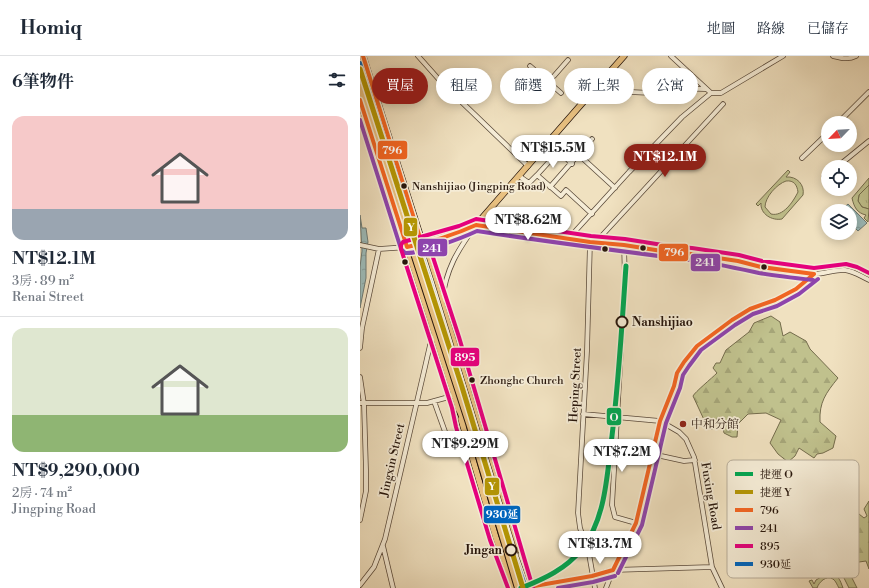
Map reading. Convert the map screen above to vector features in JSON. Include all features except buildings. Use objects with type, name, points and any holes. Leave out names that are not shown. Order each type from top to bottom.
[{"type":"highway","points":[[360,64],[431,284],[515,557],[526,588]]},
{"type":"highway","points":[[360,87],[469,423],[516,588]]},
{"type":"highway","points":[[458,406],[465,424],[516,588]]},
{"type":"main road","points":[[363,56],[442,304],[526,588]]},
{"type":"main road","points":[[613,68],[624,56]]},
{"type":"main road","points":[[360,100],[458,406],[462,425],[496,538],[516,588]]},
{"type":"main road","points":[[422,244],[476,226],[582,104]]},
{"type":"main road","points":[[435,335],[442,304]]},
{"type":"main road","points":[[454,395],[469,413],[517,578],[516,588]]},
{"type":"street","points":[[418,56],[443,84],[528,166]]},
{"type":"street","points":[[671,56],[711,93],[721,93],[784,56]]},
{"type":"street","points":[[834,56],[851,58],[856,56]]},
{"type":"street","points":[[556,74],[568,60]]},
{"type":"street","points":[[530,66],[562,93]]},
{"type":"street","points":[[634,92],[652,93],[666,88],[706,89]]},
{"type":"street","points":[[845,116],[869,92]]},
{"type":"street","points":[[570,238],[682,117],[711,93]]},
{"type":"street","points":[[596,242],[723,104]]},
{"type":"street","points":[[550,187],[572,164],[592,139]]},
{"type":"street","points":[[802,158],[821,140]]},
{"type":"street","points":[[846,160],[869,141]]},
{"type":"street","points":[[550,142],[572,164]]},
{"type":"street","points":[[520,176],[529,183],[557,153]]},
{"type":"street","points":[[579,155],[615,188]]},
{"type":"street","points":[[538,175],[561,196],[566,190],[592,214]]},
{"type":"street","points":[[442,304],[444,285],[448,269],[460,247],[476,226],[691,254],[738,261],[762,267],[814,274],[844,270],[853,272],[869,280]]},
{"type":"street","name":"Heping Street","points":[[590,242],[578,513],[580,528],[588,554],[595,588]]},
{"type":"street","points":[[361,246],[378,249],[407,247],[422,244]]},
{"type":"street","points":[[624,245],[625,280],[612,505],[615,517],[636,523]]},
{"type":"street","points":[[360,348],[362,328],[378,249]]},
{"type":"street","points":[[606,588],[636,523],[660,421],[674,386],[677,373],[684,362],[697,346],[726,324],[750,309],[775,300],[796,289],[814,274]]},
{"type":"street","name":"Jingxin Street","points":[[360,585],[374,567],[383,546],[430,345],[435,335]]},
{"type":"street","points":[[360,377],[366,491],[360,520]]},
{"type":"street","points":[[362,403],[417,404],[434,401],[468,391]]},
{"type":"street","points":[[434,401],[448,440]]},
{"type":"street","points":[[583,414],[660,421]]},
{"type":"street","name":"Fuxing Road","points":[[660,421],[679,432],[686,439],[694,457],[712,567],[722,588]]},
{"type":"street","points":[[652,454],[684,461],[695,460]]},
{"type":"street","points":[[383,546],[393,588]]},
{"type":"street","points":[[526,588],[592,576],[613,570],[712,567]]},
{"type":"green space","points":[[788,170],[790,172],[786,177],[794,178],[803,188],[803,195],[782,219],[774,219],[767,216],[762,210],[761,203],[758,206],[756,204]],"holes":[[[789,181],[793,182],[797,187],[798,192],[796,196],[783,211],[780,213],[771,214],[765,207],[767,199],[772,191],[779,185]]]},
{"type":"green space","points":[[869,178],[869,185],[859,195],[858,201],[862,207],[869,209],[868,222],[864,218],[866,215],[860,213],[857,210],[857,204],[854,204],[852,198],[854,196],[857,196],[857,192]]},
{"type":"green space","points":[[869,185],[869,209],[862,207],[858,201],[859,195]]},
{"type":"green space","points":[[771,316],[780,322],[783,336],[790,332],[806,341],[810,349],[838,378],[824,398],[820,415],[820,422],[836,436],[833,448],[817,454],[814,458],[799,448],[795,456],[790,460],[786,460],[778,454],[770,443],[781,420],[766,413],[748,414],[738,424],[737,437],[732,437],[724,433],[722,422],[713,423],[713,429],[709,429],[708,424],[706,424],[693,396],[717,373],[713,368],[716,363],[720,363],[726,350],[749,332],[754,323]]},
{"type":"green space","points":[[869,501],[869,569],[866,561],[859,562],[859,514],[864,518],[867,516],[864,509]]},
{"type":"green space","points":[[819,578],[828,578],[821,581],[817,588],[813,588],[809,581],[812,580],[814,584],[816,580]]},
{"type":"green space","points":[[830,578],[838,578],[843,588],[839,588],[834,580]]},
{"type":"green space","points":[[844,578],[852,578],[857,588],[849,588]]},
{"type":"water","points":[[857,213],[867,223],[858,231],[857,230]]},
{"type":"water","points":[[360,215],[362,228],[366,228],[368,242],[366,253],[366,278],[360,308],[360,267],[362,251]]},
{"type":"metro line","name":"Y","points":[[360,69],[462,387],[523,588]]},
{"type":"metro line","name":"O","points":[[521,588],[554,573],[576,556],[590,537],[601,510],[607,480],[614,415],[626,266]]},
{"type":"transit line","name":"796","points":[[363,56],[422,244]]},
{"type":"transit line","name":"930延","points":[[360,63],[526,588]]},
{"type":"transit line","name":"241","points":[[360,66],[416,246]]},
{"type":"transit line","name":"796","points":[[360,100],[407,247],[442,238],[476,225],[590,242],[691,254],[738,261],[761,267],[814,274]]},
{"type":"transit line","name":"241","points":[[360,120],[401,249],[405,253],[412,253],[430,248],[477,231],[699,261],[759,273],[813,280]]},
{"type":"transit line","name":"895","points":[[508,588],[490,540],[456,427],[452,408],[401,249],[403,242],[459,226],[476,219],[591,236],[692,248],[739,255],[762,261],[814,268],[846,264],[857,267],[869,273]]},
{"type":"transit line","name":"895","points":[[428,242],[459,337],[533,588]]},
{"type":"transit line","name":"796","points":[[613,570],[636,523],[660,421],[674,386],[677,373],[684,362],[697,346],[732,320],[750,309],[775,300],[796,289],[814,274]]},
{"type":"transit line","name":"241","points":[[618,573],[642,525],[666,423],[680,388],[683,375],[689,366],[701,350],[735,325],[753,314],[777,306],[799,294],[818,279]]},
{"type":"transit line","name":"796","points":[[523,588],[592,576],[613,570]]},
{"type":"transit line","name":"241","points":[[558,588],[593,582],[615,576]]},
{"type":"place","name":"Nanshijiao (Jingping Road)","points":[[404,186]]},
{"type":"place","name":"Nanshijiao","points":[[622,322]]},
{"type":"place","name":"Zhonghe Church","points":[[472,380]]},
{"type":"place","name":"中和分館","points":[[683,424]]},
{"type":"place","name":"Jingan","points":[[511,550]]}]
